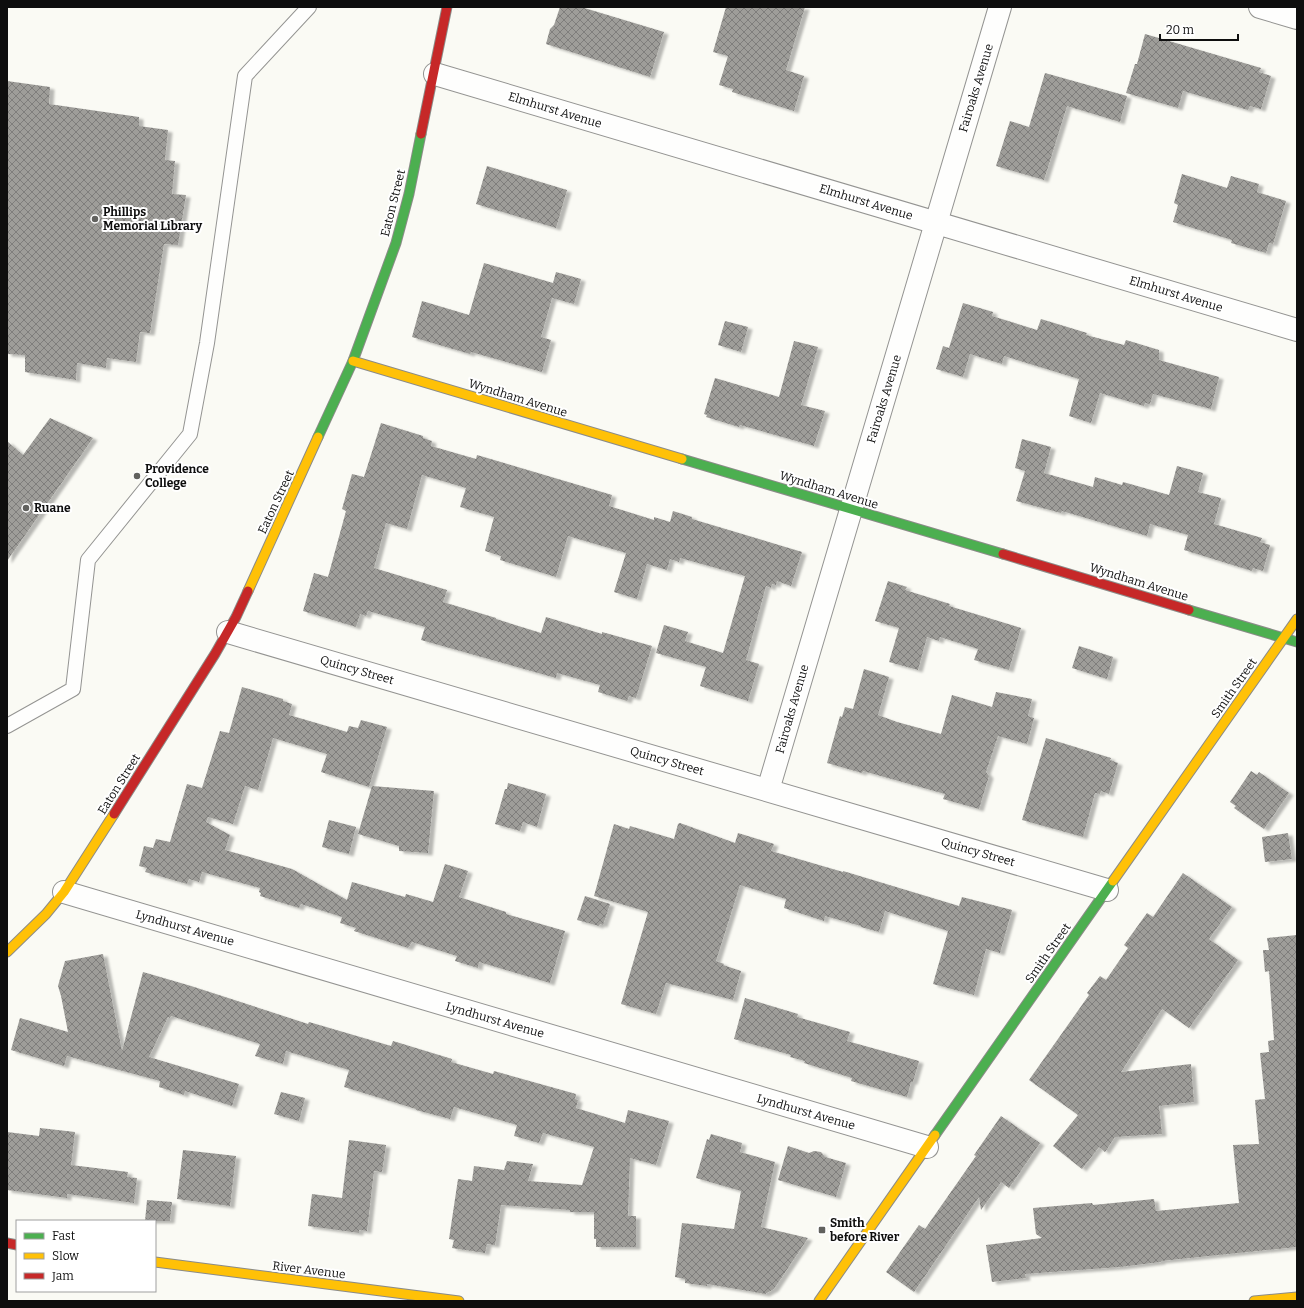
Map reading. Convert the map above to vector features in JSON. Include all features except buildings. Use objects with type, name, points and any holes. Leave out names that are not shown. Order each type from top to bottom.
[{"type":"street","name":"Eaton Street","points":[[7,952],[46,914],[64,892],[215,654],[244,601],[353,361],[403,219],[447,7]]},
{"type":"street","name":"Fairoaks Avenue","points":[[768,790],[1000,7]]},
{"type":"street","points":[[1260,7],[1297,18]]},
{"type":"street","name":"Elmhurst Avenue","points":[[434,74],[1297,330]]},
{"type":"street","name":"Wyndham Avenue","points":[[353,361],[1297,642]]},
{"type":"street","name":"Smith Street","points":[[819,1301],[1297,619]]},
{"type":"street","name":"Quincy Street","points":[[228,632],[1107,890]]},
{"type":"street","name":"Lyndhurst Avenue","points":[[64,892],[927,1147]]},
{"type":"street","name":"River Avenue","points":[[156,1262],[459,1301]]},
{"type":"street","points":[[1254,1301],[1297,1297]]},
{"type":"lane","points":[[7,726],[73,688],[88,560],[190,434],[208,335],[245,76],[309,7]]},
{"type":"traffic: fast","points":[[318,437],[353,361],[396,243],[409,194],[421,134]]},
{"type":"traffic: fast","points":[[682,459],[1003,554]]},
{"type":"traffic: fast","points":[[1189,610],[1297,642]]},
{"type":"traffic: fast","points":[[935,1135],[1113,881]]},
{"type":"traffic: slow","points":[[353,361],[682,459]]},
{"type":"traffic: slow","points":[[248,591],[318,437]]},
{"type":"traffic: slow","points":[[1113,881],[1297,619]]},
{"type":"traffic: slow","points":[[7,952],[46,914],[64,892],[114,814]]},
{"type":"traffic: slow","points":[[819,1301],[935,1135]]},
{"type":"traffic: slow","points":[[156,1262],[459,1301]]},
{"type":"traffic: slow","points":[[1254,1301],[1297,1297]]},
{"type":"traffic: jam","points":[[421,134],[447,7]]},
{"type":"traffic: jam","points":[[1003,554],[1189,610]]},
{"type":"traffic: jam","points":[[114,814],[215,654],[236,617],[248,591]]},
{"type":"traffic: jam","points":[[7,1243],[16,1245]]},
{"type":"place","name":"Phillips Memorial Library","points":[[95,219]]},
{"type":"place","name":"Providence College","points":[[137,476]]},
{"type":"place","name":"Ruane","points":[[26,508]]},
{"type":"place","name":"Smith before River","points":[[822,1230]]}]
